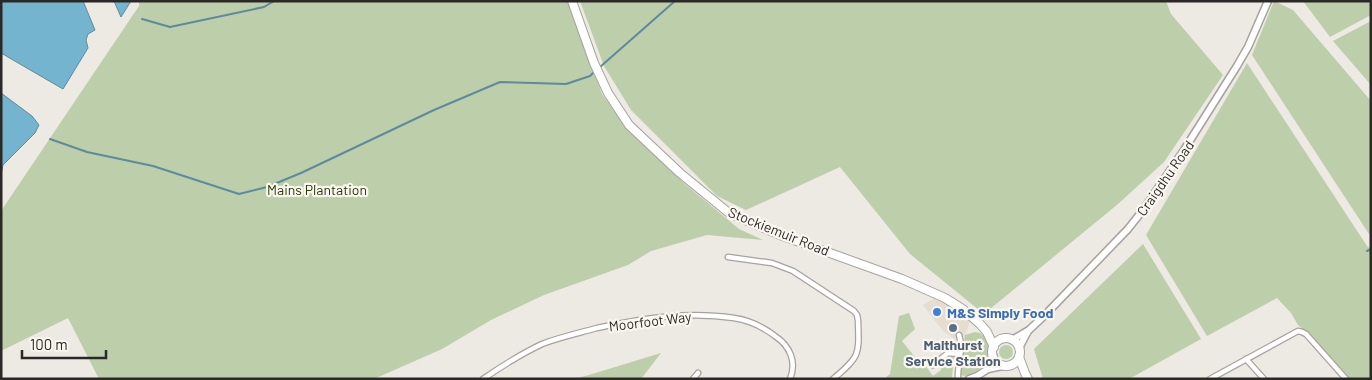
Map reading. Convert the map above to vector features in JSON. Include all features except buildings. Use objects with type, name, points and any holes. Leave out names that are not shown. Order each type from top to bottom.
[{"type":"main road","name":"Stockiemuir Road","points":[[572,1],[594,64],[608,94],[629,125],[680,173],[729,213],[780,235],[902,279],[945,298],[964,310],[987,332],[1002,339]]},
{"type":"main road","name":"Craigdhu Road","points":[[1012,340],[1029,330],[1044,316],[1143,210],[1184,150],[1237,66],[1248,47],[1268,1]]},
{"type":"main road","name":"Craigdhu Road","points":[[1019,348],[1029,330]]},
{"type":"main road","name":"Stockiemuir Road","points":[[987,332],[993,351]]},
{"type":"main road","points":[[988,369],[996,344],[1002,339],[1012,340],[1019,348],[1019,357],[1026,376]]},
{"type":"main road","points":[[993,351],[996,362],[1026,376]]},
{"type":"main road","points":[[969,379],[988,369],[1014,364],[1019,357]]},
{"type":"street","points":[[728,257],[772,263],[793,271],[854,311],[858,320],[859,350],[854,360],[833,379]]},
{"type":"street","name":"Moorfoot Way","points":[[483,379],[515,358],[543,344],[575,333],[647,319],[694,315],[736,318],[763,327],[781,340],[791,356],[794,368],[792,378]]},
{"type":"street","points":[[1210,379],[1294,332],[1306,334],[1346,379]]},
{"type":"street","points":[[958,379],[961,341],[959,335]]},
{"type":"street","points":[[933,365],[948,353],[959,354]]},
{"type":"street","points":[[1246,359],[1264,379]]},
{"type":"street","points":[[693,379],[698,373]]},
{"type":"shaded area","points":[[935,298],[954,306],[971,319],[965,335],[959,342],[943,331],[923,305]]},
{"type":"green space","name":"Mains Plantation","points":[[139,1],[569,1],[602,94],[619,117],[685,184],[739,229],[763,240],[707,235],[651,251],[628,265],[544,295],[491,320],[442,349],[374,379],[99,379],[68,318],[1,351],[1,211],[139,6]]},
{"type":"green space","points":[[580,1],[1166,1],[1171,14],[1223,75],[1164,162],[1118,204],[984,314],[910,254],[840,167],[746,210],[717,196],[631,110],[604,66]]},
{"type":"green space","points":[[1274,1],[1293,10],[1371,101],[1371,234],[1369,234],[1252,55]]},
{"type":"green space","points":[[1303,1],[1371,1],[1371,15],[1330,37]]},
{"type":"green space","points":[[1371,21],[1371,85],[1333,41]]},
{"type":"green space","points":[[1247,63],[1367,246],[1371,249],[1371,379],[1350,379],[1312,337],[1298,325],[1291,313],[1277,298],[1207,336],[1146,235]]},
{"type":"green space","points":[[1143,244],[1201,339],[1129,379],[1043,379],[1034,349]]},
{"type":"green space","points":[[909,313],[915,329],[902,341],[922,366],[925,365],[933,376],[941,370],[940,364],[950,356],[954,357],[952,377],[950,379],[884,379],[890,374],[899,316]]},
{"type":"green space","points":[[975,332],[985,337],[987,341],[989,347],[988,359],[975,372],[964,376],[961,375],[960,371],[965,335]]},
{"type":"green space","points":[[1006,345],[1011,347],[1013,352],[1011,357],[1006,359],[1001,357],[999,352],[1001,347]]},
{"type":"green space","points":[[661,353],[641,379],[573,379],[589,375]]},
{"type":"water","points":[[1,1],[83,1],[95,30],[88,34],[86,40],[88,48],[63,89],[1,53]]},
{"type":"water","points":[[114,1],[131,1],[121,17]]},
{"type":"water","points":[[1,93],[32,116],[39,125],[35,133],[3,165],[1,175]]},
{"type":"waterway","points":[[142,19],[170,27],[264,7],[274,1]]},
{"type":"waterway","points":[[600,67],[675,1]]},
{"type":"waterway","points":[[50,139],[87,152],[153,166],[239,194],[267,187],[301,173],[434,110],[500,82],[566,84],[590,76],[593,73]]},
{"type":"waterway","points":[[1367,251],[1371,249]]},
{"type":"place","name":"M&S Simply Food","points":[[937,312]]},
{"type":"place","name":"Malthurst Service Station","points":[[953,328]]}]
